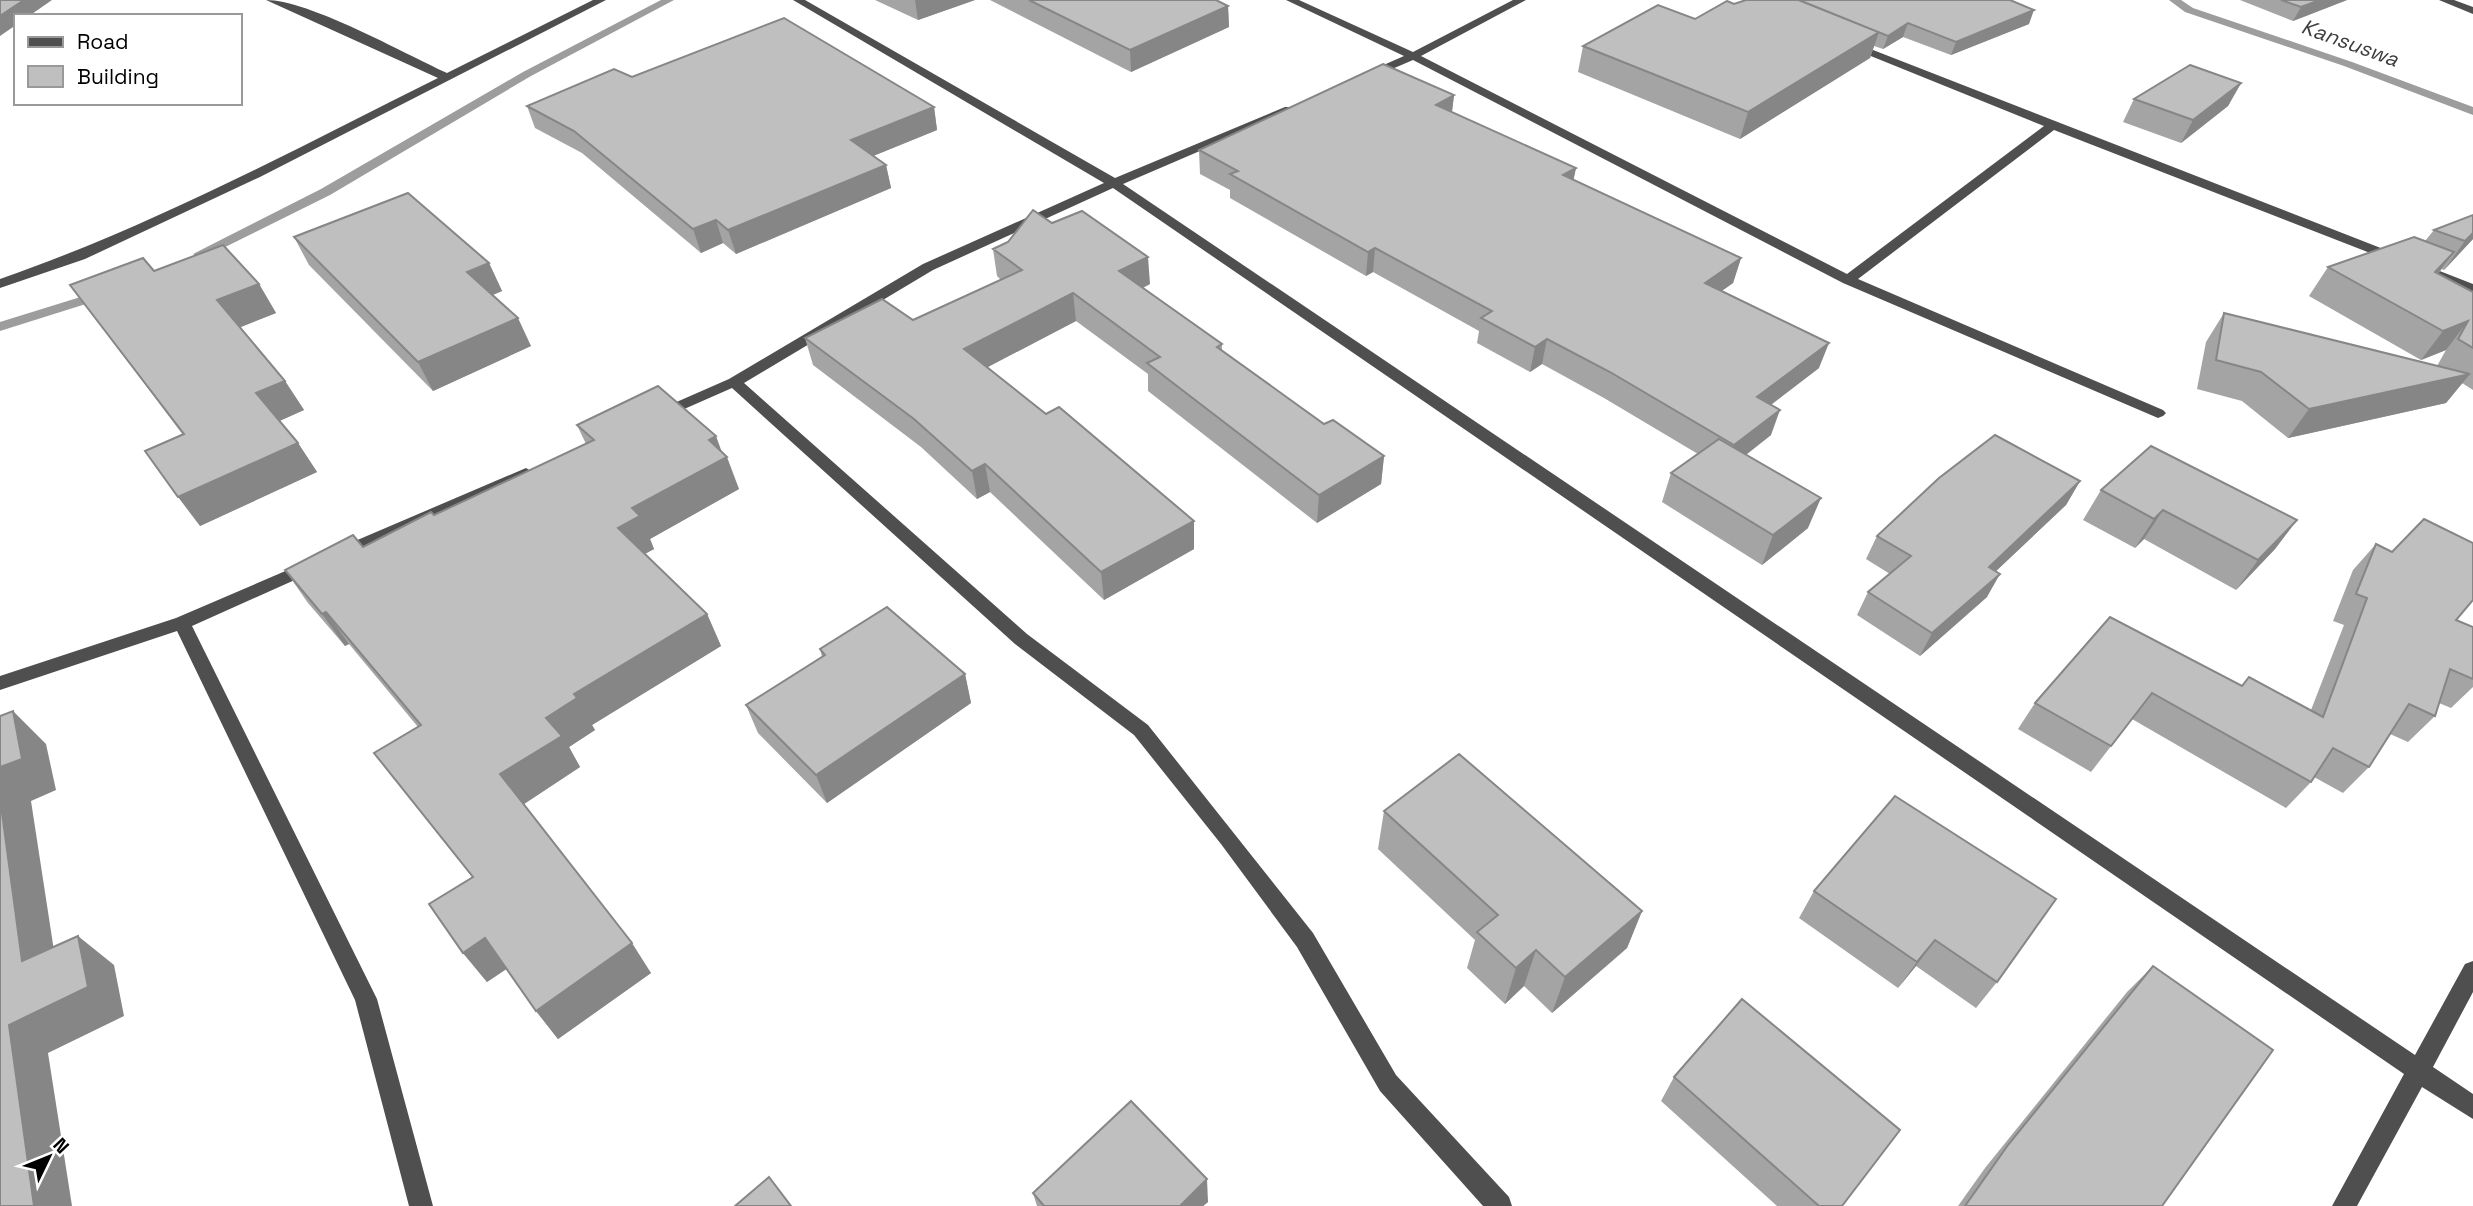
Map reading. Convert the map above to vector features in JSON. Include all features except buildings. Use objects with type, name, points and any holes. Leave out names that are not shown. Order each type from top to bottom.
[{"type":"street","points":[[271,0],[317,17],[445,78]]},
{"type":"street","points":[[0,284],[92,250],[256,174],[601,0]]},
{"type":"street","points":[[798,0],[1114,183],[2473,1108]]},
{"type":"street","points":[[1291,0],[1413,56],[1849,280],[2158,412]]},
{"type":"street","points":[[1351,83],[1413,56],[1521,0]]},
{"type":"street","points":[[2444,0],[2473,10]]},
{"type":"street","points":[[1841,40],[2473,289]]},
{"type":"street","points":[[646,420],[734,382],[928,267],[1114,183],[1301,104]]},
{"type":"street","points":[[1849,280],[2053,125]]},
{"type":"street","points":[[734,382],[1021,639],[1141,730],[1305,940],[1388,1083],[1500,1206]]},
{"type":"street","points":[[0,683],[182,623],[546,464]]},
{"type":"street","points":[[182,623],[366,999],[421,1206]]},
{"type":"street","points":[[2344,1206],[2473,971]]},
{"type":"waterway","points":[[200,254],[326,192],[527,74],[669,0]]},
{"type":"waterway","name":"Kansuswa","points":[[2174,0],[2189,10],[2348,64],[2473,111]]},
{"type":"waterway","points":[[0,327],[103,294]]}]
